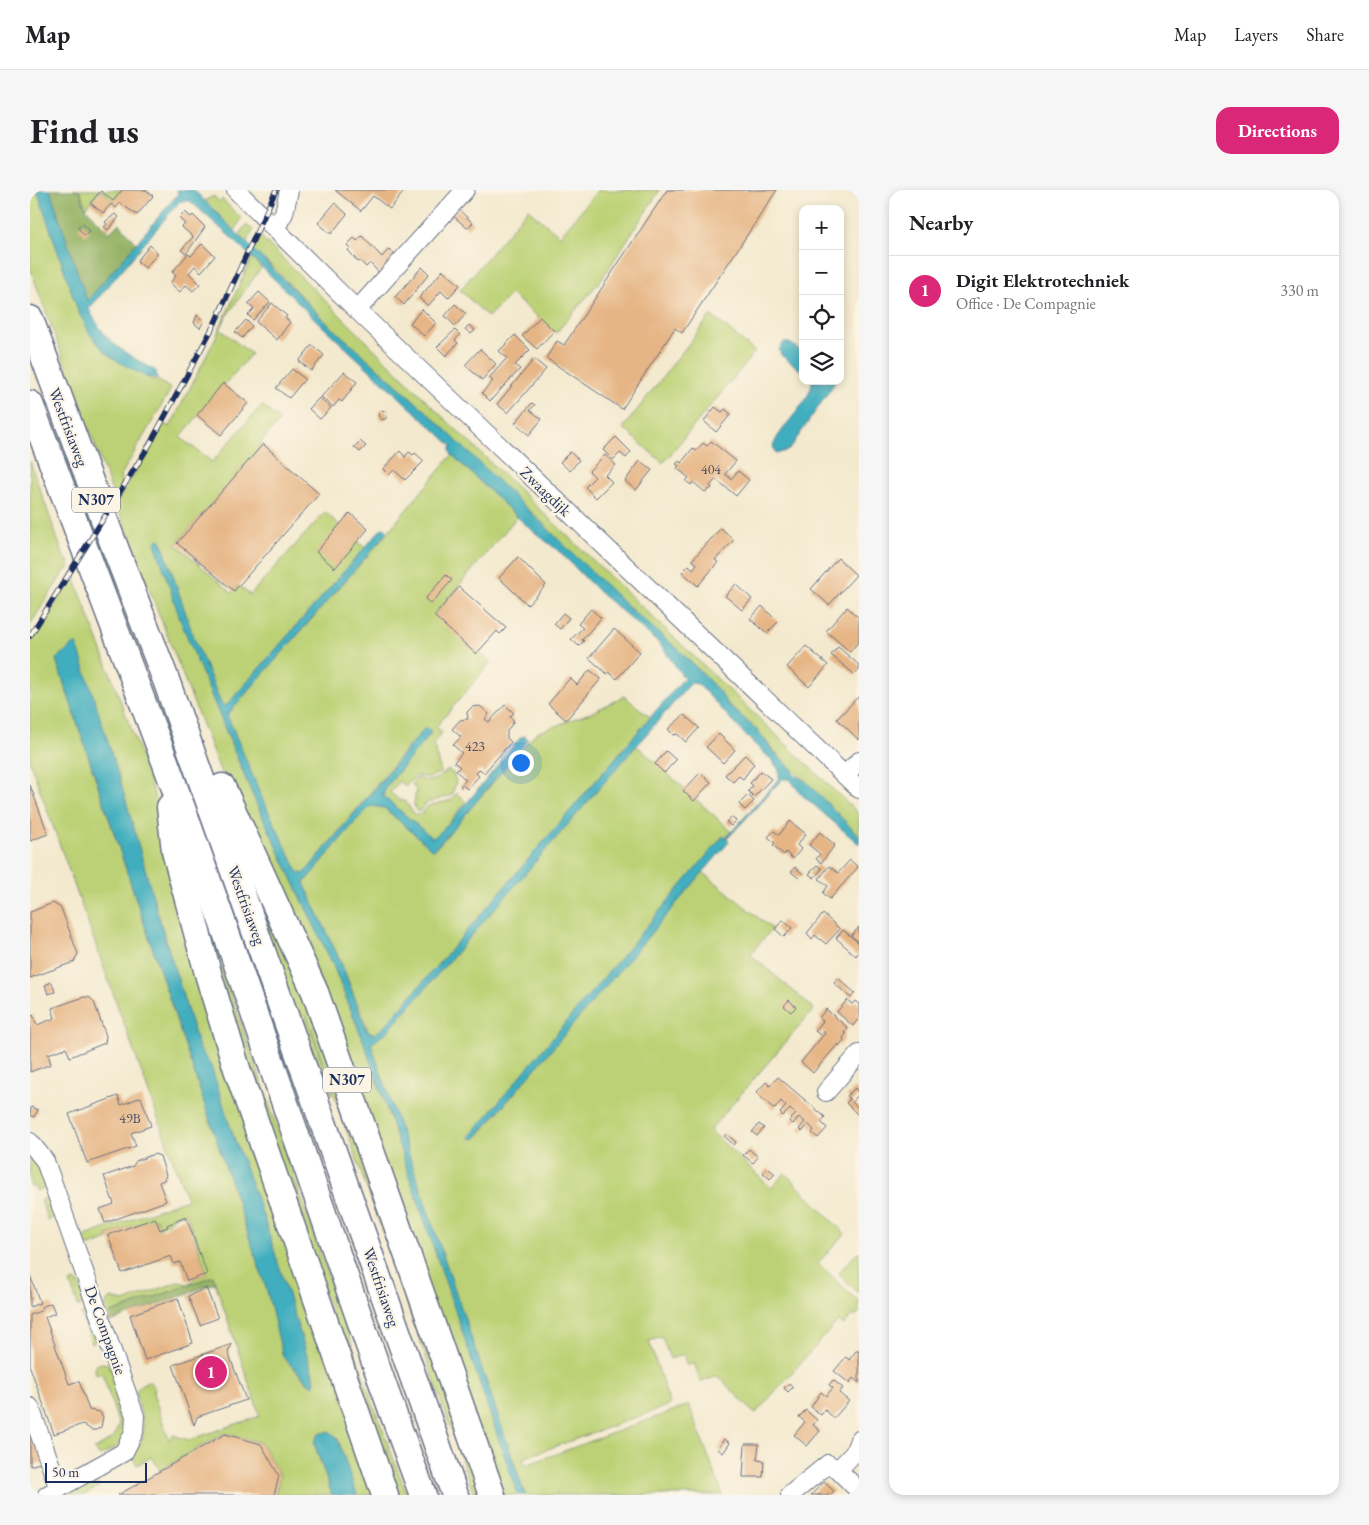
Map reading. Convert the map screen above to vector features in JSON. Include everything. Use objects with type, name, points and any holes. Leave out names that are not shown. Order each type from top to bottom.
[{"type":"highway","name":"Westfrisiaweg","points":[[30,319],[166,680],[455,1495]]},
{"type":"highway","name":"Westfrisiaweg","points":[[30,404],[166,764],[294,1127],[338,1261],[423,1495]]},
{"type":"highway","name":"N307","points":[[166,680],[209,759],[315,992],[492,1495]]},
{"type":"highway","name":"N307","points":[[166,764],[175,851],[208,977],[237,1069],[385,1495]]},
{"type":"street","name":"Zwaagdijk","points":[[236,190],[357,310],[859,789]]},
{"type":"street","points":[[275,229],[284,213],[288,190]]},
{"type":"street","points":[[357,310],[465,190]]},
{"type":"street","points":[[844,776],[859,761]]},
{"type":"street","points":[[826,1092],[859,1054]]},
{"type":"street","name":"De Compagnie","points":[[30,1142],[45,1161],[135,1416],[134,1432],[124,1452],[53,1492],[30,1407]]},
{"type":"street","points":[[838,1470],[854,1453],[859,1440]]},
{"type":"street","points":[[790,1495],[827,1464],[831,1464],[859,1491]]},
{"type":"green space","points":[[30,190],[37,190],[78,311],[90,334],[104,351],[119,362],[153,380],[156,379],[171,389],[120,477],[123,483],[114,497],[30,268]]},
{"type":"green space","points":[[50,190],[80,190],[84,206],[109,233],[119,223],[136,243],[87,302]]},
{"type":"green space","points":[[80,190],[100,190],[86,208]]},
{"type":"green space","points":[[100,190],[122,190],[113,201]]},
{"type":"green space","points":[[598,190],[660,190],[601,280],[556,333],[511,294],[488,317],[460,290],[528,209],[560,236]]},
{"type":"green space","points":[[214,196],[219,202],[222,199],[241,218],[235,231],[204,201]]},
{"type":"green space","points":[[246,225],[253,230],[246,244],[239,236]]},
{"type":"green space","points":[[260,236],[443,417],[859,814],[859,836],[773,750],[758,731],[725,701],[720,692],[679,650],[628,607],[426,411],[325,321],[276,270],[253,250]]},
{"type":"green space","points":[[249,255],[261,268],[228,314],[220,329],[251,354],[180,437],[212,462],[262,405],[280,421],[261,442],[262,446],[176,544],[232,593],[239,586],[250,595],[325,512],[365,548],[226,706],[222,705],[195,641],[161,540],[195,656],[252,794],[333,965],[366,1048],[518,1495],[496,1495],[230,796],[116,504],[164,424],[170,427],[214,341],[250,261]]},
{"type":"green space","points":[[711,315],[755,352],[663,463],[623,428]]},
{"type":"green space","points":[[452,455],[517,517],[435,614],[491,662],[436,727],[442,732],[433,744],[441,772],[429,778],[416,776],[405,786],[399,781],[390,792],[400,801],[404,800],[415,815],[422,814],[428,806],[451,800],[457,793],[466,802],[437,837],[432,838],[383,796],[386,787],[431,733],[411,743],[304,874],[298,872],[262,798],[227,715],[370,553]]},
{"type":"green space","points":[[30,461],[65,560],[67,559],[70,567],[64,572],[30,625]]},
{"type":"green space","points":[[72,578],[76,582],[142,758],[381,1495],[357,1495],[337,1437],[314,1444],[332,1495],[275,1495],[280,1476],[261,1443],[224,1433],[160,1470],[152,1457],[137,1465],[131,1454],[138,1447],[143,1432],[136,1392],[140,1385],[149,1381],[155,1388],[153,1393],[169,1440],[173,1435],[189,1440],[260,1416],[213,1276],[108,1314],[105,1308],[107,1301],[112,1298],[124,1302],[178,1282],[189,1284],[195,1278],[207,1274],[187,1215],[176,1216],[160,1228],[156,1218],[107,1235],[108,1239],[90,1246],[83,1244],[85,1237],[88,1235],[187,1199],[30,762],[30,645]],"holes":[[[75,644],[199,1048],[214,1079],[275,1256],[315,1381],[309,1384],[283,1357],[267,1291],[56,660]]]},
{"type":"green space","points":[[624,696],[651,718],[385,1026],[375,1034],[368,1031],[342,965],[304,883],[355,822],[371,806],[384,808],[433,850],[536,733],[595,711]]},
{"type":"green space","points":[[636,745],[731,831],[725,838],[723,837],[469,1137],[476,1138],[703,872],[772,929],[750,954],[814,1009],[710,1130],[771,1188],[785,1173],[845,1234],[818,1263],[859,1302],[859,1313],[855,1317],[852,1315],[844,1325],[838,1321],[755,1414],[718,1376],[701,1382],[694,1363],[687,1366],[683,1354],[670,1359],[662,1337],[649,1341],[670,1405],[523,1458],[526,1465],[689,1405],[723,1495],[525,1495],[371,1044],[388,1031]]},
{"type":"green space","points":[[448,770],[453,773],[456,782],[452,795],[427,803],[420,811],[416,811],[414,805],[416,790],[412,784],[417,778],[426,781],[434,780]]},
{"type":"green space","points":[[229,826],[275,912],[485,1495],[474,1495],[306,1014],[332,1094],[323,1097]]},
{"type":"green space","points":[[200,904],[365,1382],[407,1495],[394,1495],[250,1080]]},
{"type":"green space","points":[[30,1152],[35,1158],[47,1187],[36,1191],[34,1185],[30,1187]]},
{"type":"green space","points":[[50,1197],[56,1215],[48,1222],[41,1200]]},
{"type":"green space","points":[[859,1251],[859,1292],[858,1293],[838,1273]]},
{"type":"green space","points":[[213,1276],[215,1283],[110,1322],[108,1314]]},
{"type":"green space","points":[[74,1281],[79,1283],[85,1301],[79,1308],[70,1283]]},
{"type":"green space","points":[[88,1313],[98,1337],[92,1344],[81,1314]]},
{"type":"green space","points":[[97,1364],[109,1364],[129,1424],[120,1445],[100,1456],[94,1450],[113,1438],[119,1425],[102,1373],[96,1374]]},
{"type":"green space","points":[[91,1480],[100,1486],[84,1495],[65,1495]]},
{"type":"water","points":[[37,190],[50,190],[87,301],[178,194],[177,190],[194,190],[325,321],[426,411],[628,607],[679,650],[720,692],[727,704],[758,731],[773,751],[792,769],[794,775],[806,781],[859,836],[859,844],[801,794],[790,779],[782,779],[727,839],[729,842],[476,1138],[472,1139],[469,1137],[723,836],[726,838],[779,779],[779,770],[772,760],[751,741],[698,684],[691,683],[388,1031],[371,1044],[525,1495],[518,1495],[366,1048],[333,965],[252,794],[181,622],[155,543],[158,539],[161,540],[195,641],[222,705],[226,706],[382,528],[386,529],[387,533],[382,539],[227,715],[262,798],[298,872],[304,874],[425,728],[429,729],[431,733],[386,787],[383,796],[432,838],[462,809],[521,737],[525,736],[528,739],[455,827],[433,850],[384,808],[371,806],[355,822],[304,883],[342,965],[367,1031],[375,1034],[385,1026],[684,678],[659,643],[598,591],[561,553],[528,527],[452,455],[450,450],[452,446],[190,201],[180,201],[89,309],[109,339],[125,352],[156,371],[157,378],[146,377],[104,351],[90,334],[78,311]]},
{"type":"water","points":[[784,342],[790,343],[799,349],[799,369],[781,355],[779,350]]},
{"type":"water","points":[[812,385],[833,385],[789,450],[776,454],[773,446],[777,438],[802,405]]},
{"type":"water","points":[[77,644],[121,783],[163,932],[199,1048],[211,1066],[232,1132],[264,1218],[315,1381],[313,1387],[283,1357],[267,1291],[56,659]]},
{"type":"water","points":[[329,1431],[337,1437],[357,1495],[332,1495],[314,1442],[319,1434]]},
{"type":"building","points":[[122,190],[146,190],[153,196],[137,215],[120,203],[116,208],[111,204],[103,213],[90,203],[101,191],[113,201]]},
{"type":"building","points":[[335,190],[405,190],[390,209],[373,196],[361,211]]},
{"type":"building","points":[[667,190],[777,190],[682,333],[675,328],[622,409],[546,358],[557,341],[564,345]]},
{"type":"building","points":[[335,203],[347,214],[331,234],[318,223]]},
{"type":"building","points":[[458,209],[473,223],[467,228],[452,215]]},
{"type":"building","points":[[185,212],[191,217],[193,215],[205,227],[186,254],[181,250],[193,237],[182,227],[185,224],[179,218]]},
{"type":"building","points":[[115,214],[119,217],[108,230],[104,227],[107,224],[105,222]]},
{"type":"building","points":[[83,224],[90,231],[85,236],[78,228]]},
{"type":"building","points":[[362,236],[382,257],[389,249],[396,256],[379,273],[370,263],[366,267],[360,261],[358,262],[348,250],[350,248],[347,245],[354,238],[357,241]]},
{"type":"building","points":[[202,244],[215,256],[201,272],[195,266],[189,273],[200,284],[193,291],[186,285],[180,292],[170,283],[176,276],[172,272],[188,254],[191,256]]},
{"type":"building","points":[[150,245],[158,253],[145,268],[137,261]]},
{"type":"building","points":[[422,267],[429,274],[404,305],[395,297]]},
{"type":"building","points":[[443,270],[460,285],[448,298],[441,291],[428,306],[419,298]]},
{"type":"building","points":[[259,292],[270,302],[253,320],[248,315],[254,309],[248,304]]},
{"type":"building","points":[[272,303],[287,316],[285,318],[290,322],[277,340],[256,322]]},
{"type":"building","points":[[455,304],[466,314],[455,326],[445,316]]},
{"type":"building","points":[[422,309],[436,323],[424,336],[410,323]]},
{"type":"building","points":[[197,315],[204,321],[200,328],[194,323]]},
{"type":"building","points":[[540,317],[554,331],[537,349],[522,336]]},
{"type":"building","points":[[246,320],[252,326],[242,338],[235,332]]},
{"type":"building","points":[[469,325],[475,330],[471,334],[465,329]]},
{"type":"building","points":[[455,330],[460,335],[455,340],[458,343],[446,356],[437,347]]},
{"type":"building","points":[[515,335],[530,350],[515,365],[520,369],[490,401],[482,393],[493,381],[489,378],[507,358],[499,351]]},
{"type":"building","points":[[312,345],[324,355],[311,371],[299,361]]},
{"type":"building","points":[[480,349],[496,364],[482,380],[465,365]]},
{"type":"building","points":[[534,359],[546,369],[508,413],[497,404]]},
{"type":"building","points":[[292,369],[305,379],[289,398],[276,388]]},
{"type":"building","points":[[344,372],[357,382],[342,402],[339,400],[333,407],[321,397]]},
{"type":"building","points":[[223,383],[248,403],[221,435],[197,415]]},
{"type":"building","points":[[319,398],[331,408],[320,419],[309,409]]},
{"type":"building","points":[[532,403],[535,405],[530,410],[542,419],[529,435],[515,423]]},
{"type":"building","points":[[715,407],[722,412],[725,409],[731,414],[716,432],[704,421]]},
{"type":"building","points":[[383,410],[388,415],[383,420],[378,415]]},
{"type":"building","points":[[616,437],[631,452],[626,458],[620,453],[613,460],[603,450]]},
{"type":"building","points":[[360,441],[366,446],[360,452],[354,447]]},
{"type":"building","points":[[711,441],[736,461],[725,474],[731,479],[738,471],[749,480],[736,496],[716,479],[710,486],[712,488],[705,492],[693,482],[691,485],[686,481],[689,478],[677,468],[679,466],[676,464],[679,461],[681,463],[693,448],[696,451],[703,443],[707,446]]},
{"type":"building","points":[[263,444],[319,494],[234,591],[177,543]]},
{"type":"building","points":[[400,451],[405,457],[409,452],[413,455],[415,453],[424,461],[405,480],[394,470],[389,475],[383,469]]},
{"type":"building","points":[[570,452],[579,460],[570,471],[560,462]]},
{"type":"building","points":[[605,455],[616,465],[605,475],[612,482],[596,498],[585,487],[595,477],[589,471]]},
{"type":"building","points":[[640,461],[652,470],[636,490],[625,481]]},
{"type":"building","points":[[350,513],[368,529],[335,568],[316,552]]},
{"type":"building","points":[[721,528],[734,540],[715,560],[718,562],[698,586],[682,572],[689,565],[693,569],[697,564],[692,560]]},
{"type":"building","points":[[518,557],[546,585],[528,605],[499,578]]},
{"type":"building","points":[[838,558],[856,575],[829,605],[811,589]]},
{"type":"building","points":[[446,575],[452,580],[431,604],[425,599]]},
{"type":"building","points":[[736,584],[752,599],[742,610],[725,596]]},
{"type":"building","points":[[459,587],[506,628],[500,634],[497,631],[476,654],[434,616]]},
{"type":"building","points":[[762,606],[778,622],[767,633],[750,619]]},
{"type":"building","points":[[847,607],[859,618],[859,641],[850,652],[826,631]]},
{"type":"building","points":[[591,609],[601,618],[579,646],[571,639],[583,628],[578,624]]},
{"type":"building","points":[[563,613],[569,618],[560,629],[554,624]]},
{"type":"building","points":[[614,629],[640,652],[617,679],[609,672],[607,674],[589,658]]},
{"type":"building","points":[[806,646],[828,665],[809,687],[787,667]]},
{"type":"building","points":[[838,647],[859,665],[859,670],[855,675],[831,655]]},
{"type":"building","points":[[590,670],[601,679],[566,720],[548,704],[570,678],[577,685]]},
{"type":"building","points":[[859,696],[859,740],[837,719]]},
{"type":"building","points":[[505,705],[514,713],[510,717],[514,721],[507,731],[507,738],[511,742],[484,773],[480,769],[476,773],[479,776],[467,789],[464,786],[462,788],[460,786],[466,780],[456,771],[460,767],[454,762],[462,753],[453,745],[461,737],[452,729],[460,720],[468,719],[467,712],[472,707],[480,706],[489,714],[485,719],[489,722]]},
{"type":"building","points":[[684,715],[699,728],[686,742],[677,734],[673,735],[668,729]]},
{"type":"building","points":[[719,734],[735,750],[723,763],[706,747]]},
{"type":"building","points":[[666,751],[676,760],[664,773],[655,764]]},
{"type":"building","points":[[745,755],[754,764],[743,779],[739,776],[733,782],[725,775]]},
{"type":"building","points":[[761,771],[771,779],[754,797],[748,791],[753,786],[750,783]]},
{"type":"building","points":[[700,773],[711,782],[694,801],[683,791]]},
{"type":"building","points":[[30,785],[48,834],[30,841]]},
{"type":"building","points":[[748,795],[754,801],[745,810],[739,804]]},
{"type":"building","points":[[731,817],[736,821],[731,826],[726,822]]},
{"type":"building","points":[[790,821],[806,834],[797,845],[801,849],[793,859],[786,852],[784,855],[773,845],[775,843],[768,837],[774,831],[779,835]]},
{"type":"building","points":[[820,832],[835,845],[821,863],[816,859],[820,854],[809,845]]},
{"type":"building","points":[[850,860],[858,867],[830,899],[823,893],[828,886],[819,879],[829,866],[838,873]]},
{"type":"building","points":[[817,865],[822,869],[814,878],[809,874]]},
{"type":"building","points":[[795,867],[803,874],[799,878],[791,872]]},
{"type":"building","points":[[53,903],[61,908],[78,954],[74,962],[30,978],[30,912]]},
{"type":"building","points":[[823,914],[840,929],[826,944],[815,935],[812,939],[807,933]]},
{"type":"building","points":[[783,920],[792,928],[784,937],[775,929]]},
{"type":"building","points":[[859,927],[859,942],[851,936]]},
{"type":"building","points":[[843,930],[859,943],[859,952],[856,956],[836,938]]},
{"type":"building","points":[[838,978],[855,993],[851,998],[834,983]]},
{"type":"building","points":[[52,982],[55,992],[48,994],[45,985]]},
{"type":"building","points":[[89,997],[94,1002],[106,1036],[105,1043],[70,1057],[66,1048],[48,1054],[51,1064],[30,1072],[30,1016],[33,1015],[37,1025],[55,1018],[52,1008]]},
{"type":"building","points":[[789,1000],[796,1007],[791,1012],[784,1006]]},
{"type":"building","points":[[847,1000],[852,1004],[855,1001],[859,1004],[859,1018],[853,1026],[837,1012]]},
{"type":"building","points":[[826,1009],[848,1028],[844,1033],[846,1034],[843,1038],[844,1040],[839,1046],[838,1044],[813,1073],[801,1062],[825,1033],[823,1031],[820,1035],[815,1031],[823,1021],[819,1018]]},
{"type":"building","points":[[778,1077],[825,1117],[821,1122],[827,1128],[818,1138],[812,1133],[814,1130],[808,1124],[802,1132],[799,1129],[805,1122],[799,1117],[793,1124],[789,1121],[796,1114],[790,1109],[783,1116],[780,1113],[786,1106],[781,1101],[774,1109],[756,1093],[766,1082],[770,1086]]},
{"type":"building","points":[[855,1088],[859,1094],[852,1102],[859,1108],[859,1116],[846,1103],[850,1099],[847,1096]]},
{"type":"building","points":[[118,1096],[121,1105],[141,1097],[151,1126],[131,1133],[136,1146],[87,1163],[69,1114]]},
{"type":"building","points":[[31,1107],[38,1110],[34,1117],[30,1115]]},
{"type":"building","points":[[759,1124],[764,1128],[757,1136],[752,1132]]},
{"type":"building","points":[[726,1134],[736,1142],[734,1145],[724,1136]]},
{"type":"building","points":[[749,1149],[758,1157],[753,1163],[743,1155]]},
{"type":"building","points":[[154,1154],[160,1156],[166,1175],[164,1180],[159,1182],[166,1201],[105,1223],[100,1209],[114,1204],[104,1176],[133,1166],[136,1161]]},
{"type":"building","points":[[768,1168],[775,1174],[770,1179],[763,1173]]},
{"type":"building","points":[[186,1217],[207,1274],[187,1281],[180,1262],[174,1264],[171,1256],[122,1273],[108,1235],[155,1218],[160,1230]]},
{"type":"building","points":[[30,1275],[40,1303],[30,1307]]},
{"type":"building","points":[[206,1288],[218,1318],[200,1325],[188,1296]]},
{"type":"building","points":[[178,1298],[193,1343],[145,1360],[130,1315]]},
{"type":"building","points":[[51,1303],[55,1313],[45,1317],[69,1384],[79,1381],[89,1410],[100,1412],[103,1417],[101,1427],[96,1430],[91,1430],[83,1424],[54,1434],[30,1367],[30,1315],[43,1310],[41,1307]]},
{"type":"building","points":[[232,1344],[228,1352],[246,1400],[197,1417],[194,1425],[173,1365]]},
{"type":"building","points":[[856,1351],[859,1351],[859,1383],[853,1378],[849,1383],[834,1371],[846,1357],[849,1360]]},
{"type":"building","points":[[833,1380],[843,1388],[839,1393],[849,1401],[834,1418],[825,1410],[821,1415],[811,1407],[821,1392],[826,1396],[833,1388],[829,1385]]},
{"type":"building","points":[[789,1383],[793,1387],[788,1392],[784,1388]]},
{"type":"building","points":[[806,1410],[817,1420],[813,1425],[820,1431],[807,1446],[794,1435],[805,1422],[799,1417]]},
{"type":"building","points":[[30,1426],[43,1462],[30,1466]]},
{"type":"building","points":[[225,1434],[261,1444],[279,1476],[274,1495],[118,1495]]},
{"type":"building","points":[[724,1439],[730,1443],[723,1453],[718,1449]]},
{"type":"building","points":[[745,1444],[759,1444],[757,1460],[764,1461],[763,1477],[743,1477]]},
{"type":"building","points":[[824,1482],[834,1491],[830,1495],[811,1495]]},
{"type":"railway","points":[[30,636],[150,444],[214,325],[276,190]]},
{"type":"place","name":"Digit Elektrotechniek","points":[[211,1372]]}]
